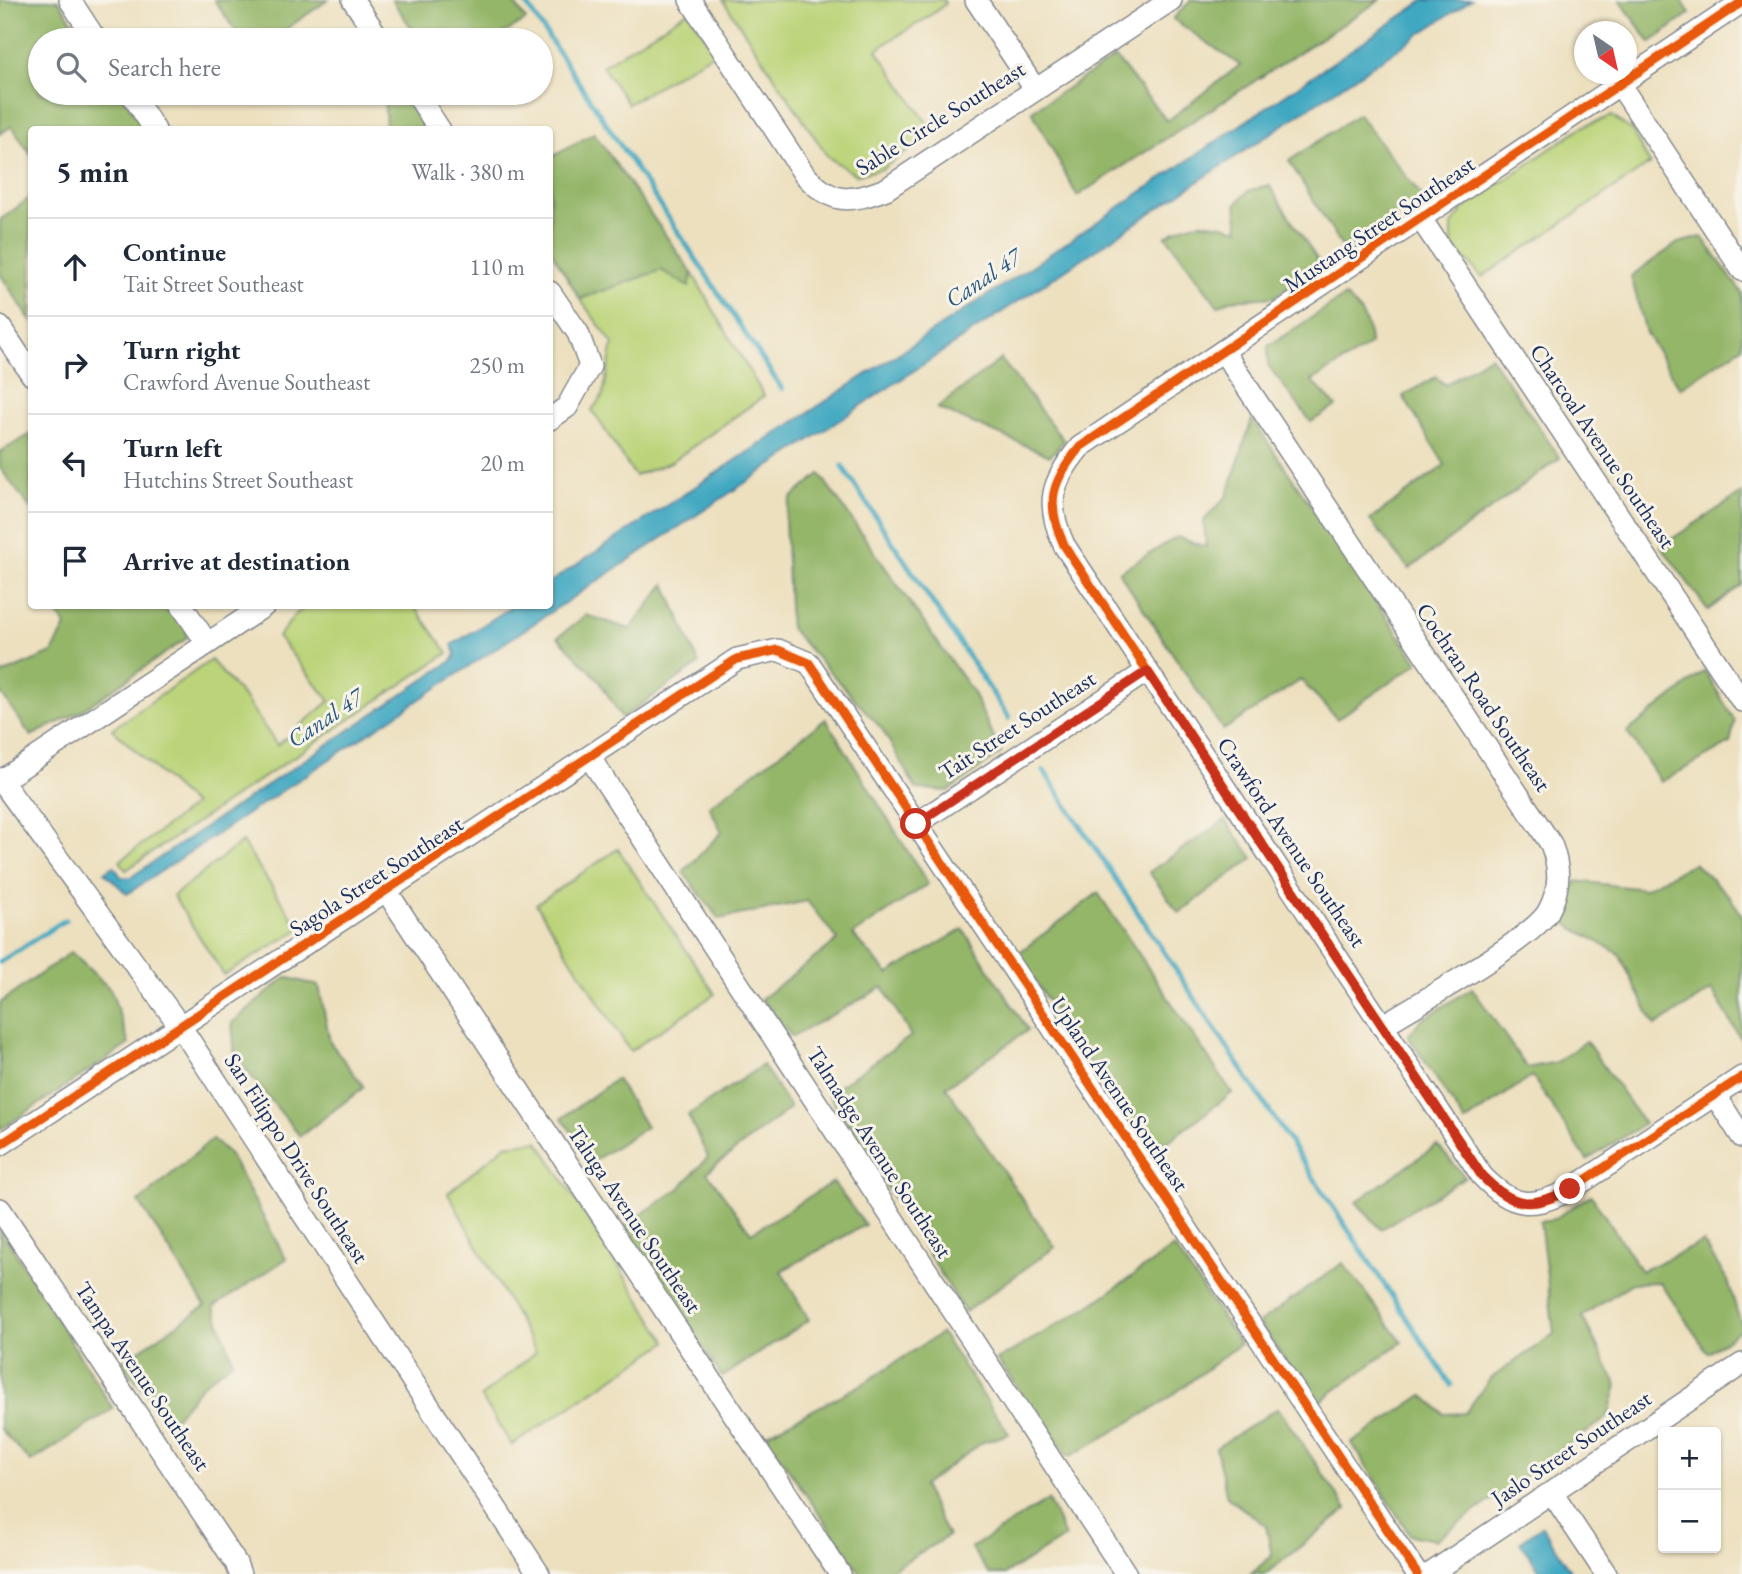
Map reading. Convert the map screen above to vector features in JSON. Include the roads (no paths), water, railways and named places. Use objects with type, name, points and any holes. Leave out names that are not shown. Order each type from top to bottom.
[{"type":"street","points":[[70,0],[88,28]]},
{"type":"street","points":[[353,0],[372,28]]},
{"type":"street","name":"Sable Circle Southeast","points":[[690,0],[804,174],[817,188],[837,200],[859,199],[886,189],[1171,0]]},
{"type":"street","points":[[976,0],[1034,89]]},
{"type":"street","name":"Mustang Street Southeast","points":[[1053,492],[1060,470],[1080,447],[1742,2]]},
{"type":"street","points":[[1620,85],[1742,270]]},
{"type":"street","points":[[139,105],[152,126]]},
{"type":"street","points":[[423,105],[437,126]]},
{"type":"street","name":"Charcoal Avenue Southeast","points":[[1421,219],[1742,701]]},
{"type":"street","points":[[553,296],[578,333],[590,366],[567,407],[553,417]]},
{"type":"street","points":[[0,327],[28,369]]},
{"type":"street","name":"Cochran Road Southeast","points":[[1223,351],[1543,833],[1559,864],[1558,891],[1546,914],[1525,935],[1382,1026]]},
{"type":"street","name":"Crawford Avenue Southeast","points":[[1053,492],[1053,521],[1064,545],[1482,1176],[1498,1193],[1518,1203],[1544,1203],[1715,1095]]},
{"type":"street","points":[[185,609],[207,643]]},
{"type":"street","points":[[1,780],[259,609]]},
{"type":"street","name":"Sagola Street Southeast","points":[[0,1145],[737,659],[778,650]]},
{"type":"street","name":"Upland Avenue Southeast","points":[[778,650],[809,663],[1417,1574]]},
{"type":"street","name":"Tait Street Southeast","points":[[916,824],[1147,671]]},
{"type":"street","name":"Talmadge Avenue Southeast","points":[[590,758],[1126,1574]]},
{"type":"street","name":"San Filippo Drive Southeast","points":[[1,780],[180,1026],[539,1574]]},
{"type":"street","name":"Taluga Avenue Southeast","points":[[387,892],[840,1574]]},
{"type":"street","points":[[1742,1077],[1715,1095],[1742,1137]]},
{"type":"street","name":"Tampa Avenue Southeast","points":[[0,1209],[236,1563],[240,1574]]},
{"type":"street","name":"Jaslo Street Southeast","points":[[1430,1574],[1742,1364]]},
{"type":"street","points":[[1552,1493],[1606,1574]]},
{"type":"water","points":[[1425,0],[1471,0],[127,894],[104,872],[114,866],[121,877],[131,877],[453,660],[456,654],[452,645],[508,609],[553,609],[553,580],[1026,270]]},
{"type":"water","points":[[1542,1526],[1573,1574],[1542,1574],[1520,1542]]},
{"type":"waterway","points":[[524,0],[543,28]]},
{"type":"waterway","points":[[553,44],[782,389]]},
{"type":"waterway","points":[[842,466],[1009,718]]},
{"type":"waterway","points":[[1044,771],[1451,1385]]},
{"type":"waterway","points":[[0,962],[65,920]]},
{"type":"water label","name":"Canal 47","points":[[983,278]]},
{"type":"water label","name":"Canal 47","points":[[325,718]]}]
